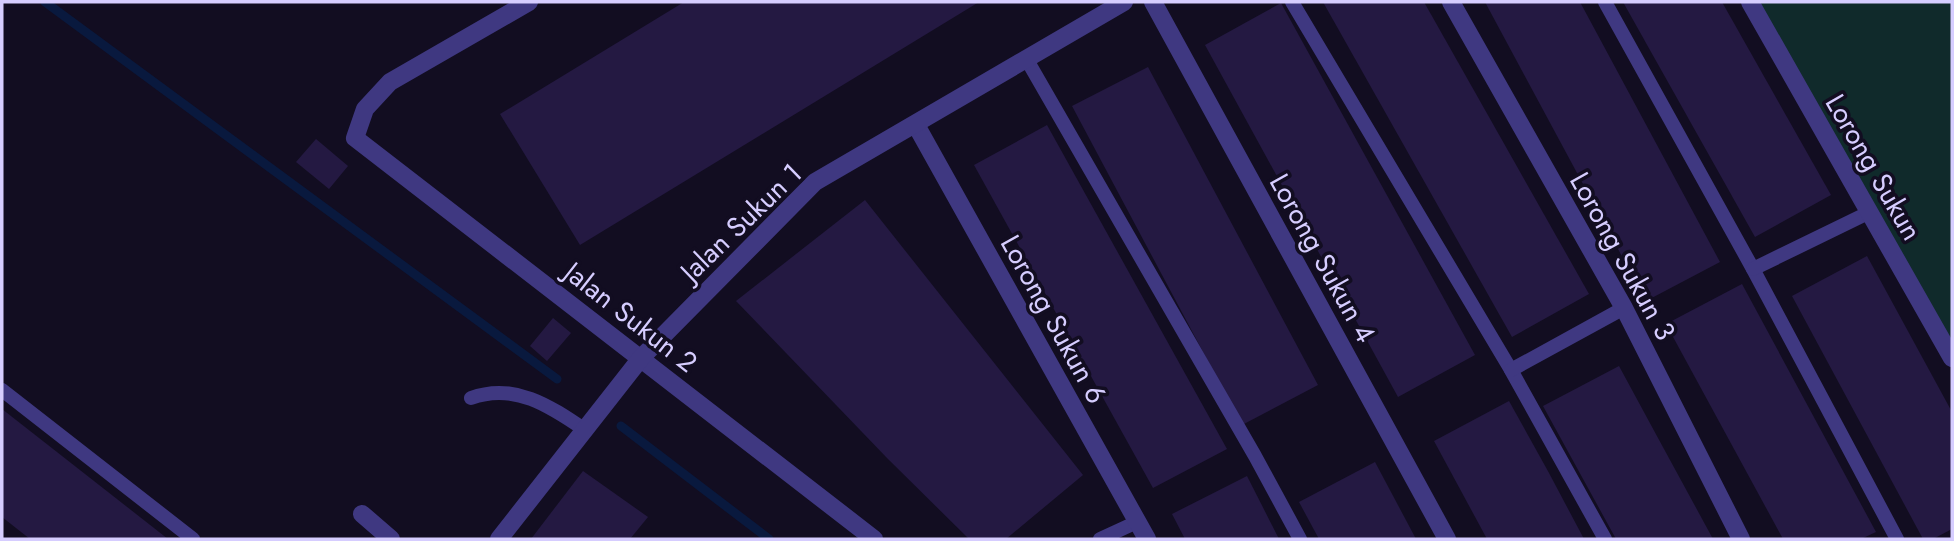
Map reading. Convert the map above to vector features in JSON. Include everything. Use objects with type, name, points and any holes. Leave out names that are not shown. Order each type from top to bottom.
[{"type":"street","name":"Jalan Sukun 2","points":[[529,2],[390,82],[365,109],[355,138],[874,539]]},
{"type":"street","name":"Jalan Sukun 1","points":[[499,539],[641,358],[815,182],[1124,2]]},
{"type":"street","name":"Lorong Sukun 4","points":[[1153,2],[1447,539]]},
{"type":"street","name":"Lorong Sukun 3","points":[[1451,2],[1624,308],[1741,539]]},
{"type":"street","name":"Lorong Sukun","points":[[1750,2],[1952,358]]},
{"type":"street","name":"Lorong Sukun 6","points":[[916,125],[1147,539]]},
{"type":"street","points":[[362,514],[391,539]]},
{"type":"lane","points":[[1292,2],[1511,370],[1605,539]]},
{"type":"lane","points":[[1605,2],[1753,269],[1897,539]]},
{"type":"lane","points":[[1027,60],[1300,539]]},
{"type":"lane","points":[[1753,269],[1870,212]]},
{"type":"lane","points":[[1511,370],[1624,308]]},
{"type":"lane","points":[[2,390],[193,539]]},
{"type":"lane","points":[[471,398],[486,393],[509,392],[554,409],[585,430]]},
{"type":"lane","points":[[1100,539],[1137,522]]},
{"type":"green space","points":[[1751,2],[1952,2],[1952,358]]},
{"type":"building","points":[[684,2],[979,2],[580,245],[500,114]]},
{"type":"building","points":[[1323,2],[1424,2],[1589,294],[1512,337]]},
{"type":"building","points":[[1485,2],[1580,2],[1720,262],[1646,301]]},
{"type":"building","points":[[1623,2],[1722,2],[1831,195],[1755,237]]},
{"type":"building","points":[[1281,3],[1475,355],[1398,397],[1205,45]]},
{"type":"building","points":[[1148,67],[1318,385],[1242,425],[1072,106]]},
{"type":"building","points":[[1047,125],[1227,449],[1153,488],[974,165]]},
{"type":"building","points":[[316,139],[348,166],[329,189],[296,162]]},
{"type":"building","points":[[865,200],[1083,475],[1006,539],[969,539],[736,301]]},
{"type":"building","points":[[1867,256],[1952,412],[1952,529],[1933,539],[1923,539],[1792,296]]},
{"type":"building","points":[[1742,284],[1876,532],[1861,539],[1783,539],[1666,324]]},
{"type":"building","points":[[553,318],[571,333],[547,361],[530,346]]},
{"type":"building","points":[[1619,366],[1713,539],[1616,539],[1543,406]]},
{"type":"building","points":[[1509,401],[1584,539],[1487,539],[1434,441]]},
{"type":"building","points":[[2,409],[168,539],[30,539],[2,517]]},
{"type":"building","points":[[1375,462],[1416,539],[1319,539],[1299,502]]},
{"type":"building","points":[[583,471],[648,517],[630,539],[531,539]]},
{"type":"building","points":[[1247,476],[1279,539],[1185,539],[1172,514]]},
{"type":"waterway","points":[[45,2],[557,379]]},
{"type":"waterway","points":[[621,426],[769,539]]}]
